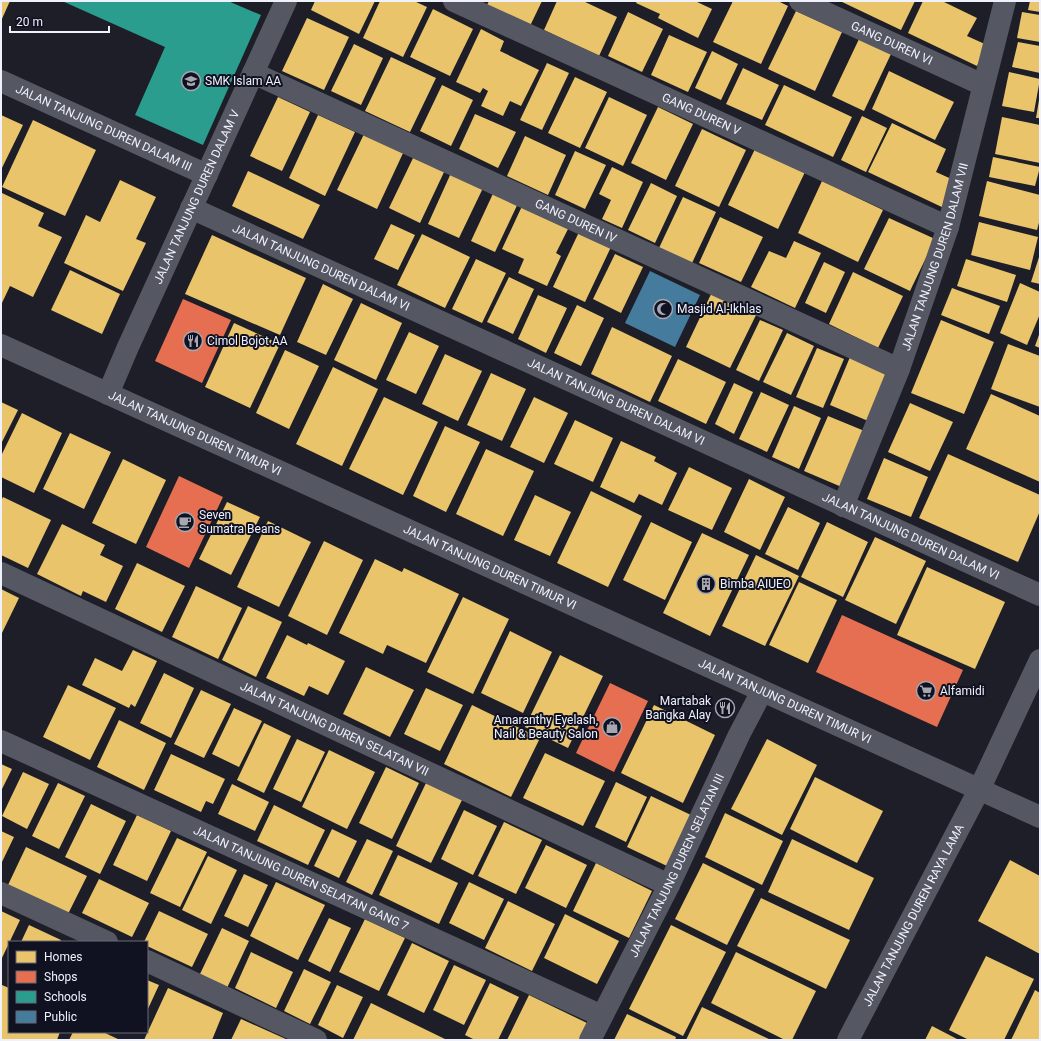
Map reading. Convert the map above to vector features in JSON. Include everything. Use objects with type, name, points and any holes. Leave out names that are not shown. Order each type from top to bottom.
[{"type":"street","name":"JALAN TANJUNG DUREN DALAM V","points":[[108,394],[286,1]]},
{"type":"street","name":"GANG DUREN V","points":[[454,1],[948,227]]},
{"type":"street","name":"GANG DUREN VI","points":[[800,1],[984,85]]},
{"type":"street","name":"JALAN TANJUNG DUREN DALAM VII","points":[[843,506],[899,369],[948,227],[1005,1]]},
{"type":"street","name":"GANG DUREN IV","points":[[253,73],[899,369]]},
{"type":"street","name":"JALAN TANJUNG DUREN DALAM III","points":[[1,81],[207,175]]},
{"type":"street","name":"JALAN TANJUNG DUREN DALAM VI","points":[[191,208],[1040,595]]},
{"type":"street","name":"JALAN TANJUNG DUREN TIMUR VI","points":[[1,345],[1040,817]]},
{"type":"street","name":"JALAN TANJUNG DUREN SELATAN VII","points":[[1,573],[668,885]]},
{"type":"street","name":"JALAN TANJUNG DUREN RAYA LAMA","points":[[848,1040],[979,790],[1040,660]]},
{"type":"street","name":"JALAN TANJUNG DUREN SELATAN III","points":[[590,1040],[668,885],[739,735],[762,691]]},
{"type":"street","name":"JALAN TANJUNG DUREN SELATAN GANG 7","points":[[1,741],[602,1016]]},
{"type":"street","points":[[1,893],[105,941]]},
{"type":"street","points":[[148,961],[316,1040]]},
{"type":"building: Homes","points":[[1,1],[10,1],[1,21]]},
{"type":"building: Homes","points":[[315,1],[375,1],[359,34],[311,10]]},
{"type":"building: Homes","points":[[380,1],[414,1],[427,7],[403,57],[363,38]]},
{"type":"building: Homes","points":[[489,1],[542,1],[530,26],[487,5]]},
{"type":"building: Homes","points":[[557,1],[583,1],[617,17],[599,56],[544,30]]},
{"type":"building: Homes","points":[[637,1],[695,1],[712,9],[698,38],[658,18],[660,14],[636,3]]},
{"type":"building: Homes","points":[[733,1],[778,1],[788,6],[761,64],[713,42]]},
{"type":"building: Homes","points":[[840,1],[915,1],[901,30]]},
{"type":"building: Homes","points":[[923,1],[942,1],[977,18],[967,36],[987,45],[977,66],[908,33]]},
{"type":"building: Homes","points":[[1030,1],[1040,1],[1040,12],[1028,10]]},
{"type":"building: Homes","points":[[433,9],[473,29],[450,76],[410,57]]},
{"type":"building: Homes","points":[[796,11],[842,32],[815,91],[768,69]]},
{"type":"building: Homes","points":[[628,12],[663,29],[642,72],[608,56]]},
{"type":"building: Homes","points":[[1022,12],[1040,15],[1040,42],[1017,38]]},
{"type":"building: Homes","points":[[307,18],[349,37],[324,90],[282,71]]},
{"type":"building: Homes","points":[[481,29],[504,41],[500,51],[539,70],[521,106],[510,101],[503,116],[481,106],[488,91],[483,88],[480,93],[456,82]]},
{"type":"building: Homes","points":[[669,35],[707,52],[688,92],[651,75]]},
{"type":"building: Homes","points":[[859,39],[891,54],[864,111],[832,96]]},
{"type":"building: Homes","points":[[1018,42],[1040,46],[1040,73],[1012,67]]},
{"type":"building: Homes","points":[[354,44],[383,58],[361,105],[331,91]]},
{"type":"building: Homes","points":[[712,51],[738,64],[721,100],[695,88]]},
{"type":"building: Homes","points":[[391,57],[436,78],[410,132],[365,111]]},
{"type":"building: Homes","points":[[547,63],[569,73],[542,130],[520,120]]},
{"type":"building: Homes","points":[[743,68],[779,85],[762,120],[726,104]]},
{"type":"building: Homes","points":[[889,71],[954,102],[935,140],[872,109]]},
{"type":"building: Homes","points":[[1009,72],[1040,79],[1034,112],[1002,106]]},
{"type":"building: Homes","points":[[575,77],[607,92],[580,148],[548,133]]},
{"type":"building: Homes","points":[[442,85],[473,100],[451,146],[420,131]]},
{"type":"building: Homes","points":[[784,85],[852,117],[833,157],[765,125]]},
{"type":"building: Homes","points":[[278,97],[310,112],[282,171],[250,156]]},
{"type":"building: Homes","points":[[609,97],[647,115],[623,166],[585,148]]},
{"type":"building: Homes","points":[[1039,100],[1040,118],[1036,118]]},
{"type":"building: Homes","points":[[658,107],[693,124],[666,180],[631,163]]},
{"type":"building: Homes","points":[[475,114],[516,132],[498,168],[459,149]]},
{"type":"building: Homes","points":[[1,115],[23,125],[1,170]]},
{"type":"building: Homes","points":[[318,115],[355,132],[325,196],[289,178]]},
{"type":"building: Homes","points":[[862,116],[887,128],[866,172],[841,160]]},
{"type":"building: Homes","points":[[1002,117],[1040,125],[1040,163],[995,154]]},
{"type":"building: Homes","points":[[33,120],[96,150],[65,216],[2,187]]},
{"type":"building: Homes","points":[[892,123],[946,149],[936,172],[958,182],[946,209],[868,172]]},
{"type":"building: Homes","points":[[702,129],[746,150],[719,207],[675,186]]},
{"type":"building: Homes","points":[[365,132],[404,151],[377,209],[337,190]]},
{"type":"building: Homes","points":[[525,136],[566,155],[548,195],[507,176]]},
{"type":"building: Homes","points":[[755,149],[805,172],[778,229],[728,205]]},
{"type":"building: Homes","points":[[575,151],[606,165],[585,209],[555,195]]},
{"type":"building: Homes","points":[[414,156],[445,170],[420,223],[389,208]]},
{"type":"building: Homes","points":[[993,157],[1040,167],[1035,186],[989,177]]},
{"type":"building: Homes","points":[[612,167],[643,182],[622,228],[602,219],[611,200],[599,194]]},
{"type":"building: Homes","points":[[248,171],[320,205],[303,239],[232,206]]},
{"type":"building: Homes","points":[[451,173],[483,188],[459,238],[428,224]]},
{"type":"building: Homes","points":[[120,180],[156,197],[136,239],[146,243],[123,291],[64,263],[86,215],[100,222]]},
{"type":"building: Homes","points":[[822,181],[883,210],[858,262],[798,233]]},
{"type":"building: Homes","points":[[987,181],[1040,195],[1040,219],[1037,230],[979,216]]},
{"type":"building: Homes","points":[[651,183],[677,196],[655,243],[628,230]]},
{"type":"building: Homes","points":[[497,185],[521,197],[495,252],[471,241]]},
{"type":"building: Homes","points":[[2,193],[44,213],[38,226],[62,237],[33,297],[10,286],[1,305]]},
{"type":"building: Homes","points":[[683,197],[716,212],[692,263],[659,248]]},
{"type":"building: Homes","points":[[523,204],[570,225],[556,253],[561,256],[547,286],[518,273],[524,259],[502,249]]},
{"type":"building: Homes","points":[[720,217],[763,237],[741,282],[699,263]]},
{"type":"building: Homes","points":[[889,218],[935,239],[910,291],[864,269]]},
{"type":"building: Homes","points":[[979,222],[1038,237],[1030,270],[971,255]]},
{"type":"building: Homes","points":[[391,224],[415,235],[398,270],[374,259]]},
{"type":"building: Homes","points":[[579,232],[611,247],[585,302],[553,287]]},
{"type":"building: Homes","points":[[422,234],[470,257],[445,308],[397,285]]},
{"type":"building: Homes","points":[[212,235],[306,278],[280,335],[185,294]]},
{"type":"building: Homes","points":[[794,241],[821,253],[795,308],[751,287],[769,251],[786,258]]},
{"type":"building: Homes","points":[[615,254],[643,267],[621,313],[593,299]]},
{"type":"building: Homes","points":[[1040,254],[1040,284],[1031,282]]},
{"type":"building: Homes","points":[[476,259],[506,273],[482,323],[452,309]]},
{"type":"building: Homes","points":[[966,259],[1016,275],[1007,302],[957,286]]},
{"type":"building: Homes","points":[[824,262],[845,272],[826,313],[805,303]]},
{"type":"building: Homes","points":[[70,270],[120,294],[102,334],[51,310]]},
{"type":"building: Homes","points":[[853,272],[903,296],[878,348],[829,324]]},
{"type":"building: Homes","points":[[509,277],[534,289],[513,334],[487,322]]},
{"type":"building: Homes","points":[[1020,283],[1040,292],[1040,314],[1027,345],[1000,333]]},
{"type":"building: Homes","points":[[323,284],[353,299],[326,355],[297,342]]},
{"type":"building: Homes","points":[[952,288],[1000,306],[989,334],[941,315]]},
{"type":"building: Homes","points":[[713,290],[758,311],[730,368],[686,347]]},
{"type":"building: Homes","points":[[538,295],[567,308],[546,353],[518,339]]},
{"type":"building: Homes","points":[[361,303],[402,323],[376,380],[334,360]]},
{"type":"building: Homes","points":[[577,305],[604,318],[581,366],[554,353]]},
{"type":"building: Homes","points":[[760,320],[783,330],[759,381],[736,370]]},
{"type":"building: Homes","points":[[941,320],[994,342],[964,414],[911,393]]},
{"type":"building: Homes","points":[[234,323],[280,344],[250,408],[205,387]]},
{"type":"building: Homes","points":[[612,327],[672,356],[650,402],[591,374]]},
{"type":"building: Homes","points":[[409,332],[439,346],[416,394],[386,380]]},
{"type":"building: Homes","points":[[1040,332],[1040,348],[1035,346]]},
{"type":"building: Homes","points":[[787,333],[814,346],[791,395],[763,382]]},
{"type":"building: Homes","points":[[1008,344],[1040,356],[1040,407],[991,389]]},
{"type":"building: Homes","points":[[817,348],[844,359],[823,408],[796,397]]},
{"type":"building: Homes","points":[[285,350],[319,366],[289,429],[256,413]]},
{"type":"building: Homes","points":[[445,354],[482,371],[458,421],[422,404]]},
{"type":"building: Homes","points":[[850,357],[893,376],[873,423],[830,405]]},
{"type":"building: Homes","points":[[678,359],[726,382],[706,424],[658,401]]},
{"type":"building: Homes","points":[[333,367],[378,389],[342,466],[296,444]]},
{"type":"building: Homes","points":[[491,373],[526,389],[502,441],[467,425]]},
{"type":"building: Homes","points":[[734,383],[753,392],[734,434],[715,424]]},
{"type":"building: Homes","points":[[761,392],[789,405],[767,452],[739,439]]},
{"type":"building: Homes","points":[[991,394],[1040,416],[1040,482],[966,449]]},
{"type":"building: Homes","points":[[384,397],[438,422],[403,495],[349,469]]},
{"type":"building: Homes","points":[[534,397],[568,413],[544,463],[510,447]]},
{"type":"building: Homes","points":[[1,402],[18,410],[1,444]]},
{"type":"building: Homes","points":[[910,403],[953,422],[930,471],[888,452]]},
{"type":"building: Homes","points":[[794,406],[821,418],[799,469],[772,457]]},
{"type":"building: Homes","points":[[22,413],[62,433],[34,493],[1,477],[1,456]]},
{"type":"building: Homes","points":[[828,416],[867,432],[844,488],[804,471]]},
{"type":"building: Homes","points":[[575,420],[613,438],[593,482],[554,464]]},
{"type":"building: Homes","points":[[445,426],[480,442],[446,512],[413,496]]},
{"type":"building: Homes","points":[[70,433],[111,452],[84,509],[43,489]]},
{"type":"building: Homes","points":[[621,441],[656,457],[654,461],[677,473],[662,505],[639,494],[634,503],[600,487]]},
{"type":"building: Homes","points":[[486,449],[534,471],[503,536],[456,514]]},
{"type":"building: Homes","points":[[948,454],[1040,495],[1040,511],[1018,562],[919,518]]},
{"type":"building: Homes","points":[[884,458],[928,477],[911,517],[867,499]]},
{"type":"building: Homes","points":[[123,459],[166,480],[136,544],[92,523]]},
{"type":"building: Homes","points":[[689,467],[732,488],[712,530],[668,510]]},
{"type":"building: Homes","points":[[749,479],[785,497],[760,550],[724,532]]},
{"type":"building: Homes","points":[[591,491],[642,516],[608,587],[557,563]]},
{"type":"building: Homes","points":[[535,495],[571,512],[550,556],[514,540]]},
{"type":"building: Homes","points":[[3,497],[51,520],[28,568],[1,555],[1,501]]},
{"type":"building: Homes","points":[[227,502],[260,517],[231,575],[199,559]]},
{"type":"building: Homes","points":[[788,507],[820,523],[798,570],[765,554]]},
{"type":"building: Homes","points":[[268,521],[311,542],[279,607],[237,587]]},
{"type":"building: Homes","points":[[651,522],[692,542],[665,600],[623,580]]},
{"type":"building: Homes","points":[[827,522],[868,542],[843,597],[801,577]]},
{"type":"building: Homes","points":[[62,524],[105,545],[100,555],[123,566],[106,602],[83,591],[81,596],[37,574]]},
{"type":"building: Homes","name":"Bimba AIUEO","points":[[702,533],[749,555],[710,636],[663,613]]},
{"type":"building: Homes","points":[[875,537],[926,561],[896,624],[845,600]]},
{"type":"building: Homes","points":[[324,541],[363,560],[327,635],[288,616]]},
{"type":"building: Homes","points":[[756,555],[799,576],[765,646],[722,626]]},
{"type":"building: Homes","points":[[375,559],[402,572],[404,568],[459,594],[426,663],[387,645],[383,654],[339,633]]},
{"type":"building: Homes","points":[[137,563],[185,586],[162,632],[115,609]]},
{"type":"building: Homes","points":[[927,567],[1005,602],[975,669],[897,635]]},
{"type":"building: Homes","points":[[799,582],[837,600],[808,663],[769,645]]},
{"type":"building: Homes","points":[[196,586],[242,608],[218,659],[172,637]]},
{"type":"building: Homes","points":[[1,589],[19,598],[1,635]]},
{"type":"building: Homes","points":[[463,597],[509,619],[473,694],[427,672]]},
{"type":"building: Homes","points":[[248,606],[282,622],[256,677],[222,660]]},
{"type":"building: Homes","points":[[510,631],[552,652],[523,713],[481,693]]},
{"type":"building: Homes","points":[[287,635],[307,645],[308,643],[345,661],[328,695],[309,686],[304,696],[266,678]]},
{"type":"building: Homes","points":[[133,650],[157,661],[135,707],[131,704],[129,708],[82,685],[95,658],[122,671]]},
{"type":"building: Homes","points":[[560,655],[603,676],[568,748],[525,727]]},
{"type":"building: Homes","points":[[366,667],[414,690],[390,737],[343,714]]},
{"type":"building: Homes","points":[[164,673],[194,688],[171,738],[140,723]]},
{"type":"building: Homes","points":[[68,685],[116,708],[90,760],[43,737]]},
{"type":"building: Homes","points":[[426,688],[463,705],[440,751],[404,734]]},
{"type":"building: Homes","points":[[201,690],[231,704],[204,758],[174,744]]},
{"type":"building: Homes","points":[[472,705],[540,738],[511,797],[444,764]]},
{"type":"building: Homes","points":[[654,705],[715,735],[683,803],[621,773]]},
{"type":"building: Homes","points":[[234,708],[262,721],[239,767],[212,754]]},
{"type":"building: Homes","points":[[119,720],[166,743],[144,790],[97,767]]},
{"type":"building: Homes","points":[[264,723],[291,736],[264,793],[237,780]]},
{"type":"building: Homes","points":[[297,739],[325,752],[301,802],[273,789]]},
{"type":"building: Homes","points":[[767,739],[817,765],[782,835],[731,809]]},
{"type":"building: Homes","points":[[329,750],[375,772],[347,829],[302,807]]},
{"type":"building: Homes","points":[[545,753],[605,781],[583,826],[523,798]]},
{"type":"building: Homes","points":[[171,754],[225,779],[213,804],[206,801],[201,812],[154,790]]},
{"type":"building: Homes","points":[[1,764],[12,769],[1,791]]},
{"type":"building: Homes","points":[[386,767],[419,783],[392,839],[359,823]]},
{"type":"building: Homes","points":[[23,772],[49,784],[27,829],[2,816]]},
{"type":"building: Homes","points":[[815,777],[883,811],[857,863],[790,829]]},
{"type":"building: Homes","points":[[616,782],[647,797],[626,842],[595,827]]},
{"type":"building: Homes","points":[[58,783],[85,796],[59,849],[32,836]]},
{"type":"building: Homes","points":[[426,783],[462,800],[431,863],[396,846]]},
{"type":"building: Homes","points":[[232,784],[269,802],[255,831],[218,814]]},
{"type":"building: Homes","points":[[651,796],[691,815],[667,866],[627,847]]},
{"type":"building: Homes","points":[[91,804],[126,821],[100,874],[65,857]]},
{"type":"building: Homes","points":[[274,805],[325,830],[308,865],[257,841]]},
{"type":"building: Homes","points":[[464,810],[497,826],[473,875],[441,859]]},
{"type":"building: Homes","points":[[725,813],[783,841],[762,885],[705,857]]},
{"type":"building: Homes","points":[[137,815],[171,831],[147,881],[113,865]]},
{"type":"building: Homes","points":[[504,822],[542,840],[516,894],[478,876]]},
{"type":"building: Homes","points":[[332,829],[357,841],[339,878],[314,866]]},
{"type":"building: Homes","points":[[1,831],[14,837],[1,864]]},
{"type":"building: Homes","points":[[177,838],[207,852],[180,907],[150,893]]},
{"type":"building: Homes","points":[[367,839],[393,851],[372,895],[346,882]]},
{"type":"building: Homes","points":[[792,839],[874,878],[849,930],[768,892]]},
{"type":"building: Homes","points":[[546,845],[587,865],[566,908],[525,888]]},
{"type":"building: Homes","points":[[26,847],[87,876],[68,914],[8,885]]},
{"type":"building: Homes","points":[[398,855],[458,883],[439,924],[379,895]]},
{"type":"building: Homes","points":[[208,856],[237,870],[211,924],[182,910]]},
{"type":"building: Homes","points":[[1010,860],[1040,876],[1040,954],[978,921]]},
{"type":"building: Homes","points":[[596,863],[652,891],[629,938],[573,911]]},
{"type":"building: Homes","points":[[703,863],[755,889],[727,945],[675,919]]},
{"type":"building: Homes","points":[[244,874],[268,885],[248,927],[224,916]]},
{"type":"building: Homes","points":[[99,879],[149,903],[132,937],[82,913]]},
{"type":"building: Homes","points":[[276,882],[325,905],[298,960],[250,936]]},
{"type":"building: Homes","points":[[469,882],[504,899],[484,940],[449,923]]},
{"type":"building: Homes","points":[[761,898],[850,940],[826,989],[737,946]]},
{"type":"building: Homes","points":[[508,901],[555,924],[532,971],[485,948]]},
{"type":"building: Homes","points":[[1,911],[20,920],[10,941],[8,941],[8,945],[1,960]]},
{"type":"building: Homes","points":[[159,911],[208,934],[192,967],[148,946],[148,941],[144,941]]},
{"type":"building: Homes","points":[[565,914],[619,941],[597,984],[544,958]]},
{"type":"building: Homes","points":[[329,918],[351,928],[330,972],[308,961]]},
{"type":"building: Homes","points":[[365,919],[405,938],[379,991],[339,972]]},
{"type":"building: Homes","points":[[29,925],[61,940],[60,941],[21,941]]},
{"type":"building: Homes","points":[[671,925],[726,952],[683,1036],[629,1009]]},
{"type":"building: Homes","points":[[222,928],[249,941],[227,988],[200,974]]},
{"type":"building: Homes","points":[[412,943],[449,961],[424,1013],[387,995]]},
{"type":"building: Homes","points":[[251,952],[293,972],[276,1008],[235,988]]},
{"type":"building: Homes","points":[[736,952],[816,991],[792,1040],[785,1040],[711,1003]]},
{"type":"building: Homes","points":[[986,956],[1034,979],[1004,1040],[969,1040],[949,1030]]},
{"type":"building: Homes","points":[[454,965],[486,980],[464,1025],[433,1010]]},
{"type":"building: Homes","points":[[304,969],[331,982],[310,1024],[284,1011]]},
{"type":"building: Homes","points":[[148,980],[159,985],[148,1009]]},
{"type":"building: Homes","points":[[490,983],[519,997],[498,1040],[475,1040],[465,1035]]},
{"type":"building: Homes","points":[[2,985],[8,988],[8,1033],[60,1033],[57,1040],[1,1040]]},
{"type":"building: Homes","points":[[337,985],[363,997],[343,1038],[318,1025]]},
{"type":"building: Homes","points":[[168,988],[223,1013],[212,1040],[144,1040]]},
{"type":"building: Homes","points":[[1035,990],[1040,993],[1040,1040],[1011,1040]]},
{"type":"building: Homes","points":[[529,995],[589,1024],[581,1040],[507,1040]]},
{"type":"building: Homes","points":[[371,1003],[447,1040],[353,1040]]},
{"type":"building: Homes","points":[[702,1007],[771,1040],[686,1040]]},
{"type":"building: Homes","points":[[627,1014],[676,1037],[675,1040],[614,1040]]},
{"type":"building: Homes","points":[[241,1019],[288,1040],[231,1040]]},
{"type":"building: Homes","points":[[932,1026],[959,1040],[925,1040]]},
{"type":"building: Homes","points":[[72,1033],[105,1033],[120,1040],[69,1040]]},
{"type":"building: Shops","name":"Cimol Bojot AA","points":[[183,299],[231,320],[202,383],[155,361]]},
{"type":"building: Shops","name":"Seven Sumatra Beans","points":[[179,476],[223,497],[189,568],[146,547]]},
{"type":"building: Shops","points":[[842,615],[963,670],[937,727],[816,672]]},
{"type":"building: Shops","name":"Amaranthy Eyelash, Nail & Beauty Salon","points":[[610,683],[648,701],[614,772],[576,753]]},
{"type":"building: Schools","name":"SMK Islam AA","points":[[62,1],[228,1],[261,15],[203,145],[135,115],[165,47]]},
{"type":"building: Public","name":"Masjid Al-Ikhlas","points":[[650,271],[700,295],[675,347],[625,323]]},
{"type":"place","name":"SMK Islam AA","points":[[191,81]]},
{"type":"place","name":"Masjid Al-Ikhlas","points":[[663,309]]},
{"type":"place","name":"Cimol Bojot AA","points":[[193,341]]},
{"type":"place","name":"Seven Sumatra Beans","points":[[185,522]]},
{"type":"place","name":"Bimba AIUEO","points":[[706,584]]},
{"type":"place","name":"Alfamidi","points":[[926,691]]},
{"type":"place","name":"Martabak Bangka Alay","points":[[725,708]]},
{"type":"place","name":"Amaranthy Eyelash, Nail & Beauty Salon","points":[[612,727]]}]
